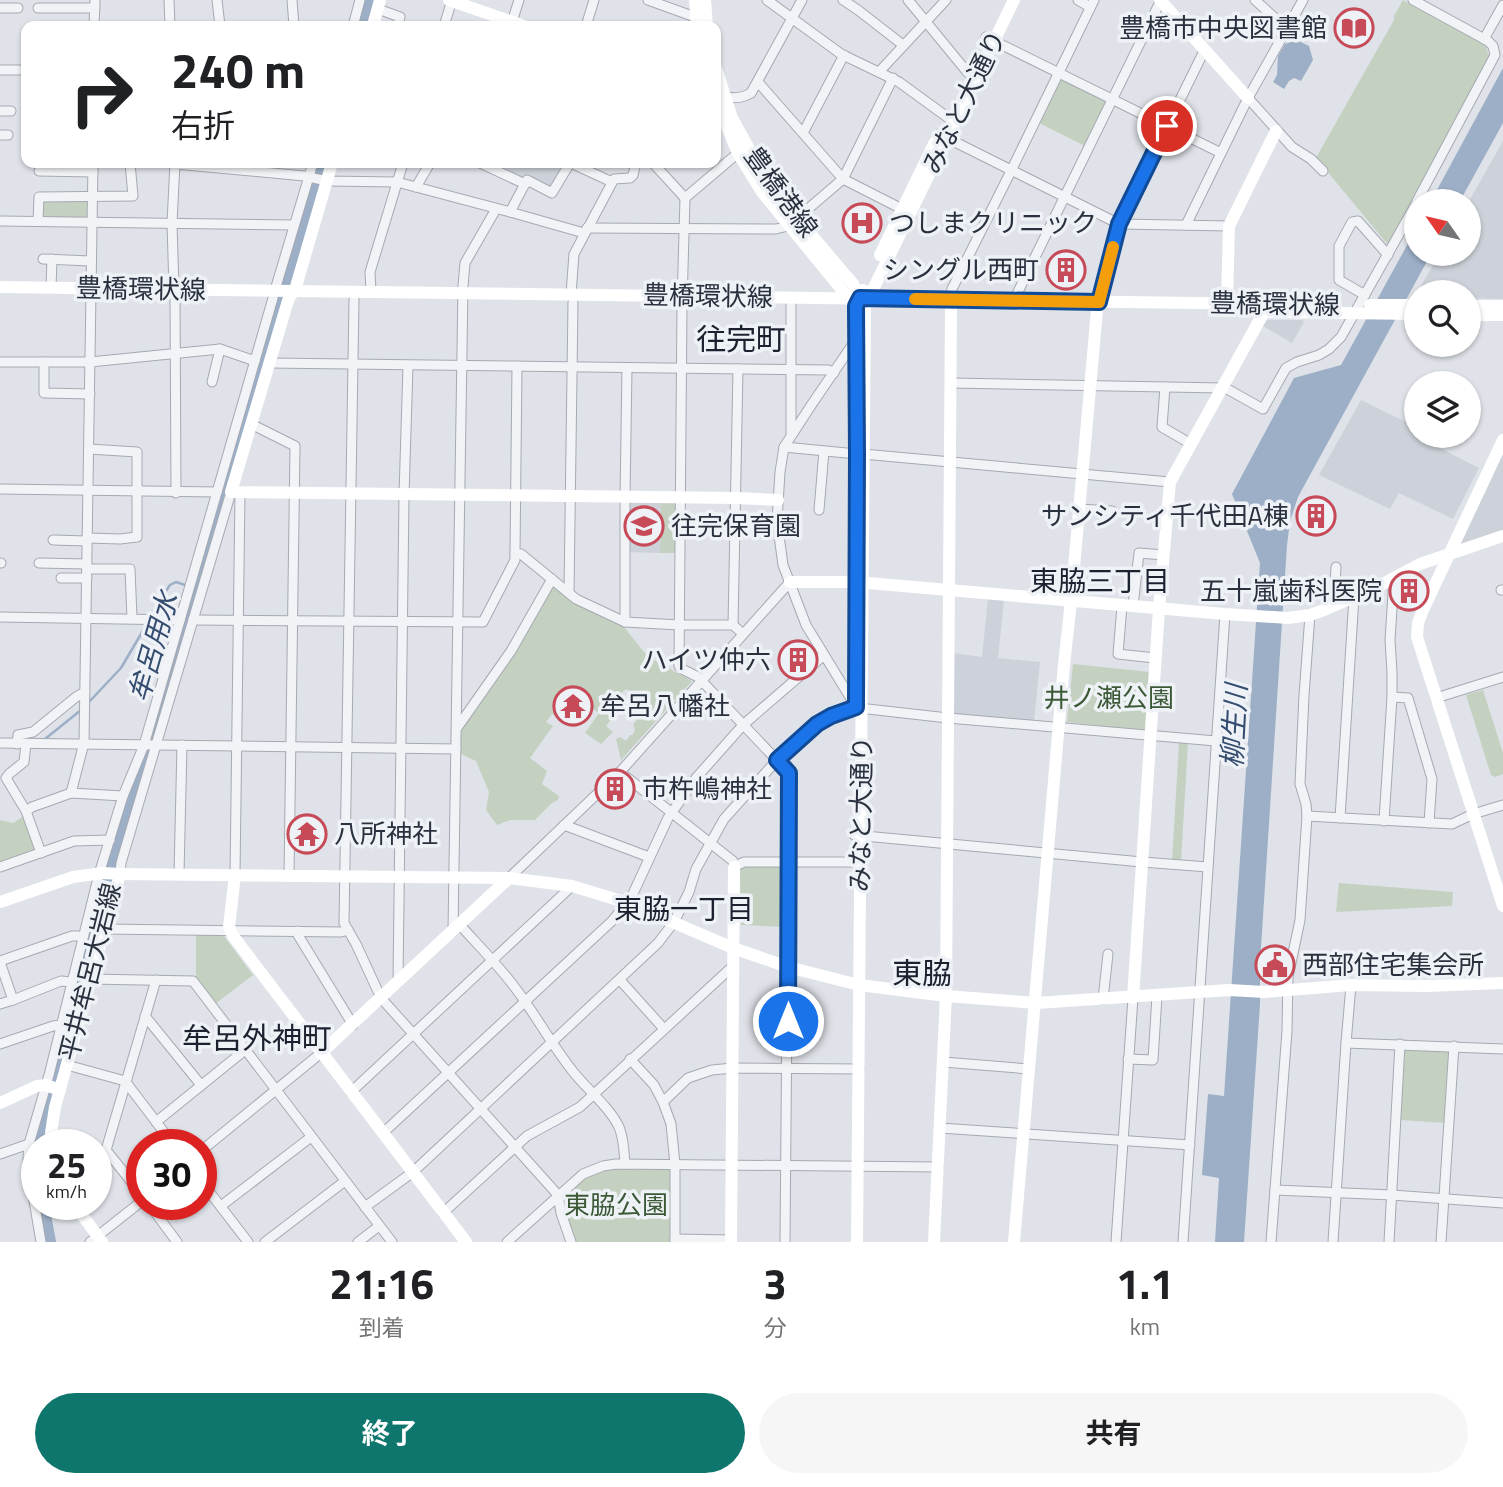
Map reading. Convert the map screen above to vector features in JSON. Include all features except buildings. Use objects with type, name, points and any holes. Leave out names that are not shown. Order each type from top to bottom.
[{"type":"street","points":[[169,0],[170,21]]},
{"type":"street","points":[[217,0],[219,21]]},
{"type":"street","points":[[292,0],[294,21]]},
{"type":"street","points":[[354,21],[360,0]]},
{"type":"street","points":[[445,21],[451,0],[504,21]]},
{"type":"street","points":[[510,21],[519,0]]},
{"type":"street","points":[[588,21],[594,0]]},
{"type":"street","points":[[648,0],[694,21]]},
{"type":"street","points":[[695,0],[696,21]]},
{"type":"street","points":[[705,0],[707,21]]},
{"type":"street","points":[[767,0],[844,55],[893,78],[951,120]]},
{"type":"street","points":[[721,97],[734,99],[748,95],[758,82],[802,0]]},
{"type":"street","points":[[842,0],[903,46]]},
{"type":"street","points":[[908,0],[968,73]]},
{"type":"street","points":[[879,72],[946,0]]},
{"type":"street","name":"みなと大通り","points":[[860,454],[857,338],[859,301],[902,209],[951,120],[990,38],[1004,0]]},
{"type":"street","name":"みなと大通り","points":[[951,120],[968,73],[1014,0]]},
{"type":"street","points":[[934,1242],[946,996],[952,289],[1092,3],[1077,0]]},
{"type":"street","points":[[1014,300],[1161,0],[1276,131],[1323,171]]},
{"type":"street","points":[[1255,0],[1286,28]]},
{"type":"street","points":[[1186,225],[1248,98],[1303,0]]},
{"type":"street","points":[[1413,0],[1484,39],[1493,46],[1495,55],[1423,189]]},
{"type":"street","points":[[38,8],[95,4]]},
{"type":"street","points":[[379,5],[400,17],[399,21]]},
{"type":"street","points":[[1484,39],[1503,5]]},
{"type":"street","points":[[0,8],[18,8]]},
{"type":"street","points":[[990,38],[1221,153]]},
{"type":"street","points":[[1014,1242],[1098,306],[1119,224],[1202,55],[1206,52]]},
{"type":"street","points":[[803,133],[844,55]]},
{"type":"street","points":[[0,70],[21,70]]},
{"type":"street","points":[[240,168],[317,179],[397,182],[586,231],[776,229],[792,222],[843,179],[893,78]]},
{"type":"street","points":[[758,82],[843,179],[902,209]]},
{"type":"street","name":"豊橋港線","points":[[721,102],[792,222]]},
{"type":"street","name":"豊橋港線","points":[[721,105],[738,153],[762,192],[792,222],[859,301]]},
{"type":"street","points":[[0,111],[11,111]]},
{"type":"street","points":[[1227,303],[1229,226],[1276,131]]},
{"type":"street","points":[[942,136],[1119,224],[1229,226]]},
{"type":"street","name":"みなと大通り","points":[[857,1242],[855,984],[859,708],[859,301],[942,136]]},
{"type":"street","points":[[721,167],[738,153]]},
{"type":"street","points":[[39,172],[82,168]]},
{"type":"street","points":[[71,793],[84,743],[93,168]]},
{"type":"street","points":[[38,221],[39,197],[133,196],[130,168]]},
{"type":"street","points":[[175,168],[172,223],[176,493]]},
{"type":"street","points":[[311,168],[317,179]]},
{"type":"street","points":[[314,168],[317,179],[283,294],[255,362],[231,468],[236,492],[238,619],[235,875],[230,930],[321,1054],[466,1242]]},
{"type":"street","points":[[35,1129],[52,1087],[61,1025],[83,936],[109,874],[110,840],[123,796],[150,745],[193,620],[217,492],[251,424],[269,363],[294,225],[317,179],[327,168]]},
{"type":"street","points":[[371,291],[370,272],[401,168]]},
{"type":"street","points":[[416,187],[427,168]]},
{"type":"street","points":[[491,168],[525,184]]},
{"type":"street","points":[[510,212],[527,180],[552,192],[568,168]]},
{"type":"street","points":[[582,168],[612,182]]},
{"type":"street","points":[[569,593],[573,260],[614,178],[630,178],[635,168]]},
{"type":"street","points":[[658,168],[685,198]]},
{"type":"street","points":[[720,168],[685,198],[680,666],[682,670],[698,677],[789,773],[786,1242]]},
{"type":"street","points":[[496,209],[465,263],[463,297],[456,928],[493,961],[525,1002],[552,1044],[607,1109],[620,1130],[625,1164]]},
{"type":"street","points":[[0,220],[294,225]]},
{"type":"street","points":[[1365,295],[1339,281],[1339,246],[1352,222],[1358,221],[1388,255]]},
{"type":"street","points":[[951,383],[1222,388],[1263,409],[1286,368],[1319,355],[1341,337],[1404,225]]},
{"type":"street","points":[[52,281],[47,259],[91,261]]},
{"type":"street","name":"豊橋環状線","points":[[0,287],[52,281],[90,292]]},
{"type":"street","name":"豊橋環状線","points":[[0,295],[371,291],[463,297]]},
{"type":"street","name":"豊橋環状線","points":[[283,294],[354,299],[463,297],[859,301],[1404,314]]},
{"type":"street","points":[[354,299],[344,923],[381,998],[558,1195],[571,1242]]},
{"type":"street","name":"豊橋環状線","points":[[682,300],[791,305],[859,301]]},
{"type":"street","name":"豊橋環状線","points":[[951,304],[1014,300],[1098,306],[1227,303],[1266,309],[1404,305]]},
{"type":"street","points":[[791,305],[791,435]]},
{"type":"street","points":[[1481,306],[1503,306]]},
{"type":"street","points":[[1116,1242],[1170,482],[1266,309]]},
{"type":"street","points":[[1481,315],[1503,315]]},
{"type":"street","points":[[857,338],[784,447],[777,521],[783,565],[806,625],[859,708]]},
{"type":"street","points":[[0,362],[90,362],[220,349],[255,362]]},
{"type":"street","points":[[212,382],[220,349]]},
{"type":"street","points":[[44,362],[44,393],[90,394]]},
{"type":"street","points":[[269,363],[829,370],[834,373]]},
{"type":"street","points":[[398,982],[408,366]]},
{"type":"street","points":[[193,620],[483,622],[515,560],[517,366]]},
{"type":"street","points":[[625,622],[627,368]]},
{"type":"street","points":[[733,625],[738,369]]},
{"type":"street","points":[[1165,387],[1162,427],[1191,444]]},
{"type":"street","points":[[251,424],[295,446],[289,876]]},
{"type":"street","points":[[1503,440],[1418,623],[1417,637],[1503,906]]},
{"type":"street","points":[[784,447],[1170,482]]},
{"type":"street","points":[[53,540],[137,537],[137,452],[89,449]]},
{"type":"street","points":[[819,510],[824,451]]},
{"type":"street","points":[[0,489],[217,492]]},
{"type":"street","points":[[236,492],[778,500]]},
{"type":"street","points":[[109,874],[121,863],[180,620],[236,492]]},
{"type":"street","points":[[1079,509],[1112,511]]},
{"type":"street","points":[[217,1138],[353,1025],[620,772],[790,582],[859,582],[1288,618],[1310,615],[1334,606],[1420,564],[1503,536]]},
{"type":"street","points":[[515,553],[520,554],[576,599],[625,622],[733,625],[743,634]]},
{"type":"street","points":[[1156,658],[1118,654],[1139,553],[1164,555]]},
{"type":"street","points":[[39,564],[87,570],[130,569],[132,618]]},
{"type":"street","points":[[1334,606],[1336,567]]},
{"type":"street","points":[[61,578],[87,570]]},
{"type":"street","points":[[1384,821],[1392,697],[1390,640],[1394,578]]},
{"type":"street","points":[[457,729],[511,651],[552,579]]},
{"type":"street","points":[[1340,818],[1354,597]]},
{"type":"street","points":[[1183,1242],[1225,614]]},
{"type":"street","points":[[1271,1242],[1287,1031],[1288,977],[1300,920],[1307,816],[1300,784],[1310,615]]},
{"type":"street","points":[[0,617],[180,620]]},
{"type":"street","points":[[383,1133],[612,921],[628,903],[671,812],[696,778],[743,725],[824,655]]},
{"type":"street","points":[[1436,698],[1503,677]]},
{"type":"street","points":[[41,853],[26,811],[6,778],[24,762],[18,735],[33,732],[85,692]]},
{"type":"street","points":[[1392,697],[1408,698],[1432,779],[1429,823]]},
{"type":"street","points":[[365,1207],[413,1172],[658,943],[674,922],[689,892],[696,869],[724,819],[777,760],[817,724],[831,716],[859,708],[1216,741]]},
{"type":"street","points":[[0,743],[456,748]]},
{"type":"street","points":[[179,874],[182,745]]},
{"type":"street","points":[[620,772],[733,864],[731,1241],[675,1241],[675,1164],[671,1124],[654,1085],[630,1059]]},
{"type":"street","points":[[26,811],[71,793],[123,796]]},
{"type":"street","points":[[1307,816],[1452,824],[1503,805]]},
{"type":"street","points":[[564,825],[649,857]]},
{"type":"street","points":[[858,835],[1208,867]]},
{"type":"street","points":[[0,867],[74,841],[110,840]]},
{"type":"street","points":[[733,864],[857,862]]},
{"type":"street","points":[[109,874],[509,877],[572,886],[628,903],[733,948],[788,967],[855,984],[946,996],[1036,1003],[1351,985],[1503,984]]},
{"type":"street","name":"平井牟呂大岩線","points":[[0,902],[73,877],[109,874],[104,929],[67,1065],[52,1087],[52,1129]]},
{"type":"street","points":[[351,1092],[572,886]]},
{"type":"street","points":[[104,929],[348,930]]},
{"type":"street","points":[[298,931],[304,946],[353,1025]]},
{"type":"street","points":[[12,1000],[0,962],[72,936],[83,936]]},
{"type":"street","points":[[1103,999],[1108,954]]},
{"type":"street","points":[[443,1213],[527,1136],[580,1107],[733,966]]},
{"type":"street","points":[[90,978],[193,981],[392,1242]]},
{"type":"street","points":[[620,979],[664,1029]]},
{"type":"street","points":[[126,1174],[107,1150],[156,980]]},
{"type":"street","points":[[0,1004],[61,981],[72,982]]},
{"type":"street","points":[[1333,1242],[1351,985]]},
{"type":"street","points":[[1128,1059],[1153,1060],[1157,996]]},
{"type":"street","points":[[145,1016],[201,1085]]},
{"type":"street","points":[[0,1044],[61,1025]]},
{"type":"street","points":[[1346,1043],[1503,1049]]},
{"type":"street","points":[[1389,1242],[1399,1044]]},
{"type":"street","points":[[1441,1242],[1454,1046]]},
{"type":"street","points":[[156,1122],[245,1049]]},
{"type":"street","points":[[943,1062],[1029,1069]]},
{"type":"street","points":[[67,1065],[125,1081],[161,1129]]},
{"type":"street","points":[[663,1102],[683,1082],[712,1070],[856,1069]]},
{"type":"street","points":[[0,1103],[30,1088],[52,1087]]},
{"type":"street","points":[[940,1128],[1190,1145]]},
{"type":"street","points":[[221,1206],[311,1137]]},
{"type":"street","points":[[0,1154],[21,1147]]},
{"type":"street","points":[[506,1242],[576,1179],[591,1170],[616,1164],[938,1167]]},
{"type":"street","name":"みなと大通り","points":[[851,1242],[856,1166]]},
{"type":"street","points":[[265,1242],[345,1181]]},
{"type":"street","points":[[1275,1190],[1503,1203]]},
{"type":"street","points":[[217,1201],[248,1242]]},
{"type":"street","points":[[84,1220],[96,1240],[126,1215]]},
{"type":"street","points":[[37,1220],[41,1242]]},
{"type":"street","points":[[161,1220],[177,1242]]},
{"type":"street","points":[[358,1242],[379,1226]]},
{"type":"shaded area","points":[[1503,141],[1503,299],[1481,298],[1481,280],[1424,280],[1433,266],[1481,266],[1481,189],[1476,189]]},
{"type":"shaded area","points":[[499,168],[564,168],[551,189]]},
{"type":"shaded area","points":[[1267,320],[1304,322],[1292,343],[1263,326]]},
{"type":"shaded area","points":[[1361,400],[1404,421],[1404,448],[1440,448],[1479,468],[1453,519],[1399,493],[1390,509],[1319,475]]},
{"type":"shaded area","points":[[1503,452],[1503,531],[1460,546],[1460,543]]},
{"type":"shaded area","name":"往完保育園","points":[[661,500],[660,553],[628,552],[629,501]]},
{"type":"shaded area","points":[[988,598],[1004,600],[998,658],[1040,662],[1034,722],[954,714],[952,711],[953,653],[982,657]]},
{"type":"green space","points":[[1403,0],[1482,43],[1490,59],[1420,189],[1404,189],[1404,218],[1389,246],[1316,158]]},
{"type":"green space","points":[[1060,77],[1108,99],[1085,146],[1039,121]]},
{"type":"green space","points":[[43,199],[86,200],[90,202],[89,217],[87,220],[41,217]]},
{"type":"green space","points":[[661,500],[677,502],[676,553],[660,553]]},
{"type":"green space","name":"牟呂八幡社","points":[[553,585],[572,601],[624,627],[654,660],[692,681],[621,760],[616,739],[620,737],[626,741],[633,735],[633,725],[647,705],[627,689],[620,695],[619,709],[606,726],[613,732],[601,744],[585,733],[599,713],[581,701],[565,722],[552,714],[546,722],[553,726],[530,758],[547,771],[542,784],[559,796],[558,800],[535,820],[510,820],[497,825],[486,810],[489,792],[476,761],[461,754],[460,732]]},
{"type":"green space","name":"井ノ瀬公園","points":[[1073,664],[1150,672],[1147,729],[1144,731],[1067,722]]},
{"type":"green space","points":[[1483,690],[1503,753],[1503,774],[1495,777],[1491,775],[1466,695]]},
{"type":"green space","points":[[1179,743],[1188,743],[1181,861],[1172,861]]},
{"type":"green space","points":[[24,816],[35,849],[0,863],[0,820],[13,823]]},
{"type":"green space","points":[[743,866],[785,866],[783,927],[741,925],[740,871]]},
{"type":"green space","points":[[1339,883],[1453,892],[1452,906],[1336,912]]},
{"type":"green space","points":[[196,934],[224,936],[253,975],[215,1004],[196,979]]},
{"type":"green space","points":[[1408,1047],[1448,1049],[1452,1052],[1447,1123],[1400,1120],[1405,1051]]},
{"type":"green space","name":"東脇公園","points":[[668,1168],[671,1172],[671,1242],[574,1242],[561,1198],[578,1182],[612,1169]]},
{"type":"water","points":[[1297,40],[1309,46],[1313,60],[1301,81],[1294,78],[1284,89],[1273,82],[1277,75],[1278,56],[1285,44]]},
{"type":"water","points":[[1503,68],[1503,123],[1467,189],[1437,189]]},
{"type":"water","points":[[1404,251],[1404,266],[1424,266],[1417,280],[1404,280],[1404,303],[1298,497],[1290,521],[1244,1242],[1215,1242],[1219,1178],[1202,1175],[1208,1094],[1224,1096],[1260,563],[1232,494],[1294,378],[1341,365]]},
{"type":"waterway","name":"牟呂用水","points":[[361,21],[367,0]]},
{"type":"waterway","name":"牟呂用水","points":[[40,1129],[73,1009],[86,945],[122,825],[129,816],[318,168]]},
{"type":"waterway","points":[[152,616],[170,585],[176,582],[188,586]]},
{"type":"waterway","points":[[88,703],[121,668],[148,622]]},
{"type":"waterway","points":[[45,739],[81,710]]},
{"type":"waterway","name":"牟呂用水","points":[[45,1220],[49,1242]]},
{"type":"slow traffic","points":[[915,299],[1099,302],[1113,247]]},
{"type":"place","name":"豊橋市中央図書館","points":[[1354,28]]},
{"type":"place","name":"つしまクリニック","points":[[862,223]]},
{"type":"place","name":"シングル西町","points":[[1066,270]]},
{"type":"place","name":"サンシティ千代田A棟","points":[[1316,516]]},
{"type":"place","name":"往完保育園","points":[[644,526]]},
{"type":"place","name":"五十嵐歯科医院","points":[[1409,591]]},
{"type":"place","name":"ハイツ仲六","points":[[798,660]]},
{"type":"place","name":"牟呂八幡社","points":[[573,706]]},
{"type":"place","name":"市杵嶋神社","points":[[615,789]]},
{"type":"place","name":"八所神社","points":[[307,834]]},
{"type":"place","name":"西部住宅集会所","points":[[1275,965]]},
{"type":"district","name":"往完町","points":[[741,340]]},
{"type":"district","name":"東脇三丁目","points":[[1100,581]]},
{"type":"district","name":"東脇一丁目","points":[[684,909]]},
{"type":"district","name":"東脇","points":[[922,974]]},
{"type":"district","name":"牟呂外神町","points":[[257,1039]]},
{"type":"route","points":[[788,1021],[789,773],[777,760],[817,724],[856,707],[856,306],[860,298],[1099,302],[1119,224],[1167,126]]},
{"type":"water label","name":"柳生川","points":[[1234,726]]}]
